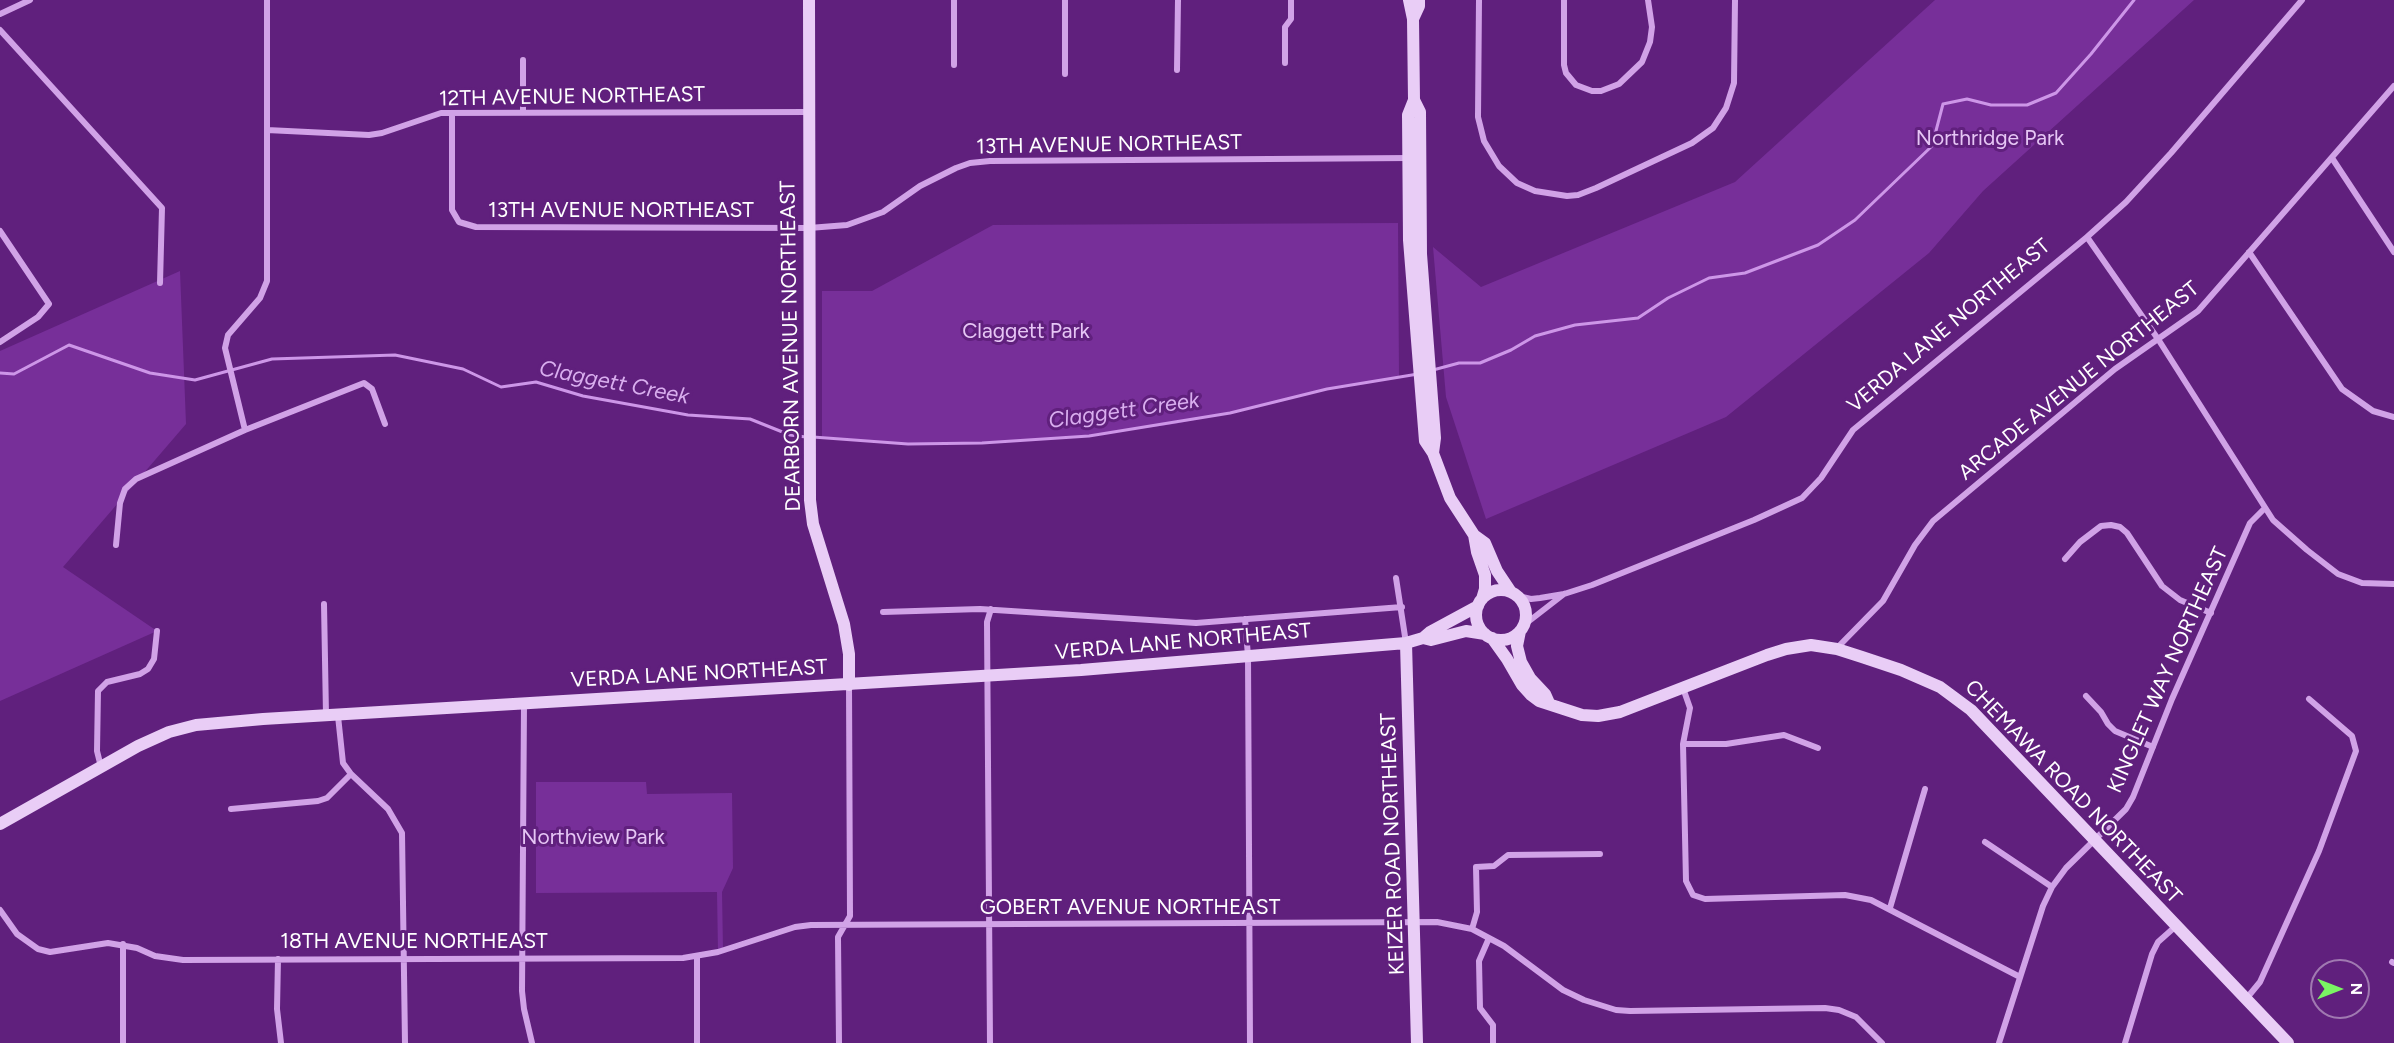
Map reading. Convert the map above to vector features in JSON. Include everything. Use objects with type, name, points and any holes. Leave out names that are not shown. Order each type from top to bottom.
[{"type":"street","points":[[0,14],[30,0]]},
{"type":"street","points":[[244,430],[226,354],[228,335],[260,298],[267,281],[267,0]]},
{"type":"street","name":"DEARBORN AVENUE NORTHEAST","points":[[809,0],[809,469],[813,524],[847,639],[849,685],[850,916],[838,937],[839,1043]]},
{"type":"street","points":[[954,0],[954,65]]},
{"type":"street","points":[[1065,0],[1065,74]]},
{"type":"street","points":[[1177,70],[1178,0]]},
{"type":"street","points":[[1285,63],[1285,27],[1291,19],[1291,0]]},
{"type":"street","points":[[1408,0],[1413,19],[1414,100],[1420,112],[1414,158],[1409,240],[1423,354],[1427,417],[1425,441],[1433,453],[1450,498],[1474,535],[1485,543],[1497,571],[1526,609],[1517,646],[1521,662],[1549,703]]},
{"type":"street","points":[[1413,19],[1419,6],[1419,0]]},
{"type":"street","points":[[1479,0],[1478,117],[1484,141],[1499,166],[1517,183],[1535,191],[1567,196],[1578,195],[1596,188],[1692,143],[1713,128],[1726,108],[1734,83],[1735,0]]},
{"type":"street","points":[[1564,0],[1566,73],[1576,85],[1592,91],[1601,91],[1619,84],[1642,62],[1650,42],[1652,27],[1648,0]]},
{"type":"street","name":"VERDA LANE NORTHEAST","points":[[1514,594],[1531,599],[1564,594],[1754,520],[1802,498],[1821,478],[1853,430],[2087,237],[2149,178],[2302,0]]},
{"type":"street","points":[[0,30],[162,208],[160,282]]},
{"type":"street","points":[[523,60],[523,113]]},
{"type":"street","name":"ARCADE AVENUE NORTHEAST","points":[[1837,649],[1883,601],[1915,545],[1933,521],[2115,369],[2198,311],[2394,86]]},
{"type":"street","name":"12TH AVENUE NORTHEAST","points":[[267,130],[369,135],[402,127],[431,115],[452,113],[809,112]]},
{"type":"street","name":"13TH AVENUE NORTHEAST","points":[[452,113],[452,210],[459,222],[468,226],[809,228],[847,225],[883,213],[920,186],[970,163],[1038,160],[1414,158]]},
{"type":"street","points":[[2332,158],[2392,243],[2394,252]]},
{"type":"street","points":[[0,231],[49,304],[38,317],[0,342]]},
{"type":"street","points":[[2087,237],[2158,339],[2265,508],[2283,529],[2338,574],[2362,583],[2394,584]]},
{"type":"street","points":[[2249,252],[2342,388],[2373,411],[2394,417]]},
{"type":"street","points":[[116,545],[120,503],[125,489],[136,479],[244,430],[360,383],[372,388],[386,424]]},
{"type":"street","name":"KINGLET WAY NORTHEAST","points":[[2000,1043],[2043,906],[2052,887],[2066,868],[2126,809],[2133,797],[2250,523],[2265,508]]},
{"type":"street","points":[[2066,559],[2080,542],[2101,526],[2120,527],[2127,533],[2162,586],[2180,600],[2211,613]]},
{"type":"street","points":[[1474,535],[1476,552],[1485,575],[1485,589],[1477,621],[1489,637],[1507,639],[1522,628]]},
{"type":"street","points":[[1396,578],[1406,643]]},
{"type":"street","points":[[1480,602],[1495,591],[1514,594]]},
{"type":"street","name":"VERDA LANE NORTHEAST","points":[[1522,628],[1564,594]]},
{"type":"street","name":"VERDA LANE NORTHEAST","points":[[0,824],[138,746],[180,728],[229,721],[988,676],[1406,643],[1423,638],[1480,602]]},
{"type":"street","points":[[324,604],[332,716],[341,757],[351,774],[388,809],[402,833],[405,1043]]},
{"type":"street","points":[[883,612],[991,609],[1196,623],[1402,607]]},
{"type":"street","points":[[990,1043],[987,622],[991,609]]},
{"type":"street","points":[[1245,619],[1248,656],[1250,1043]]},
{"type":"street","points":[[101,767],[97,751],[98,691],[107,682],[140,674],[148,669],[154,659],[157,631]]},
{"type":"street","name":"VERDA LANE NORTHEAST","points":[[1423,638],[1431,640],[1466,631],[1489,637]]},
{"type":"street","name":"CHEMAWA ROAD NORTHEAST","points":[[1489,637],[1507,658],[1522,685],[1539,701],[1569,712],[1598,716],[1620,712],[1786,649],[1810,645],[1837,649],[1901,670],[1951,694],[1971,710],[2288,1043]]},
{"type":"street","name":"KEIZER ROAD NORTHEAST","points":[[1406,643],[1418,1043]]},
{"type":"street","points":[[1683,688],[1690,708],[1683,744],[1686,881],[1693,895],[1705,899],[1845,895],[1871,900],[2020,977]]},
{"type":"street","points":[[2086,696],[2115,731],[2153,747]]},
{"type":"street","points":[[2246,1000],[2260,982],[2314,862],[2356,751],[2352,736],[2309,699]]},
{"type":"street","points":[[524,704],[522,958],[524,1009],[532,1043]]},
{"type":"street","points":[[1683,744],[1726,744],[1784,735],[1818,748]]},
{"type":"street","points":[[231,809],[318,801],[327,798],[351,774]]},
{"type":"street","points":[[1890,908],[1925,789]]},
{"type":"street","points":[[1985,842],[2052,887]]},
{"type":"street","points":[[1472,929],[1477,912],[1476,867],[1494,866],[1508,855],[1600,854]]},
{"type":"street","name":"18TH AVENUE NORTHEAST","points":[[0,910],[17,934],[38,949],[50,952],[94,944],[123,944],[155,956],[183,960],[697,957],[795,927],[845,925]]},
{"type":"street","name":"GOBERT AVENUE NORTHEAST","points":[[845,925],[1249,925],[1414,922],[1451,924],[1472,929],[1489,938],[1514,953],[1563,990],[1584,1000],[1616,1010],[1839,1010],[1856,1017],[1882,1043]]},
{"type":"street","points":[[2125,1043],[2152,954],[2158,942],[2176,926]]},
{"type":"street","points":[[1489,938],[1480,956],[1479,985],[1480,1008],[1493,1025],[1493,1043]]},
{"type":"street","points":[[123,944],[123,1043]]},
{"type":"street","points":[[697,957],[697,1043]]},
{"type":"street","points":[[278,959],[277,1009],[281,1043]]},
{"type":"green space","name":"Northridge Park","points":[[1935,0],[2194,0],[1983,191],[1929,253],[1726,417],[1486,519],[1446,397],[1433,247],[1481,287],[1735,182]]},
{"type":"green space","name":"Claggett Park","points":[[1398,223],[1399,378],[1327,389],[1174,424],[1089,436],[982,443],[908,444],[822,438],[822,291],[872,291],[993,225]]},
{"type":"green space","points":[[180,271],[186,424],[63,567],[157,631],[0,701],[0,351]]},
{"type":"green space","name":"Northview Park","points":[[536,782],[646,782],[647,794],[732,793],[733,868],[722,892],[723,950],[718,952],[717,892],[536,893]]},
{"type":"waterway","name":"Claggett Creek","points":[[1433,370],[1459,363],[1480,363],[1511,350],[1535,336],[1575,325],[1638,318],[1668,298],[1709,278],[1745,273],[1818,245],[1855,220],[1932,146],[1943,104],[1967,99],[1991,105],[2027,105],[2056,93],[2134,0]]},
{"type":"waterway","name":"Claggett Creek","points":[[0,373],[14,374],[69,345],[150,373],[195,380],[272,359],[395,355],[463,369],[501,387],[536,382],[583,396],[688,415],[750,419],[790,435],[806,437]]},
{"type":"waterway","name":"Claggett Creek","points":[[813,437],[908,444],[982,443],[1089,436],[1230,413],[1327,389],[1418,374]]}]
